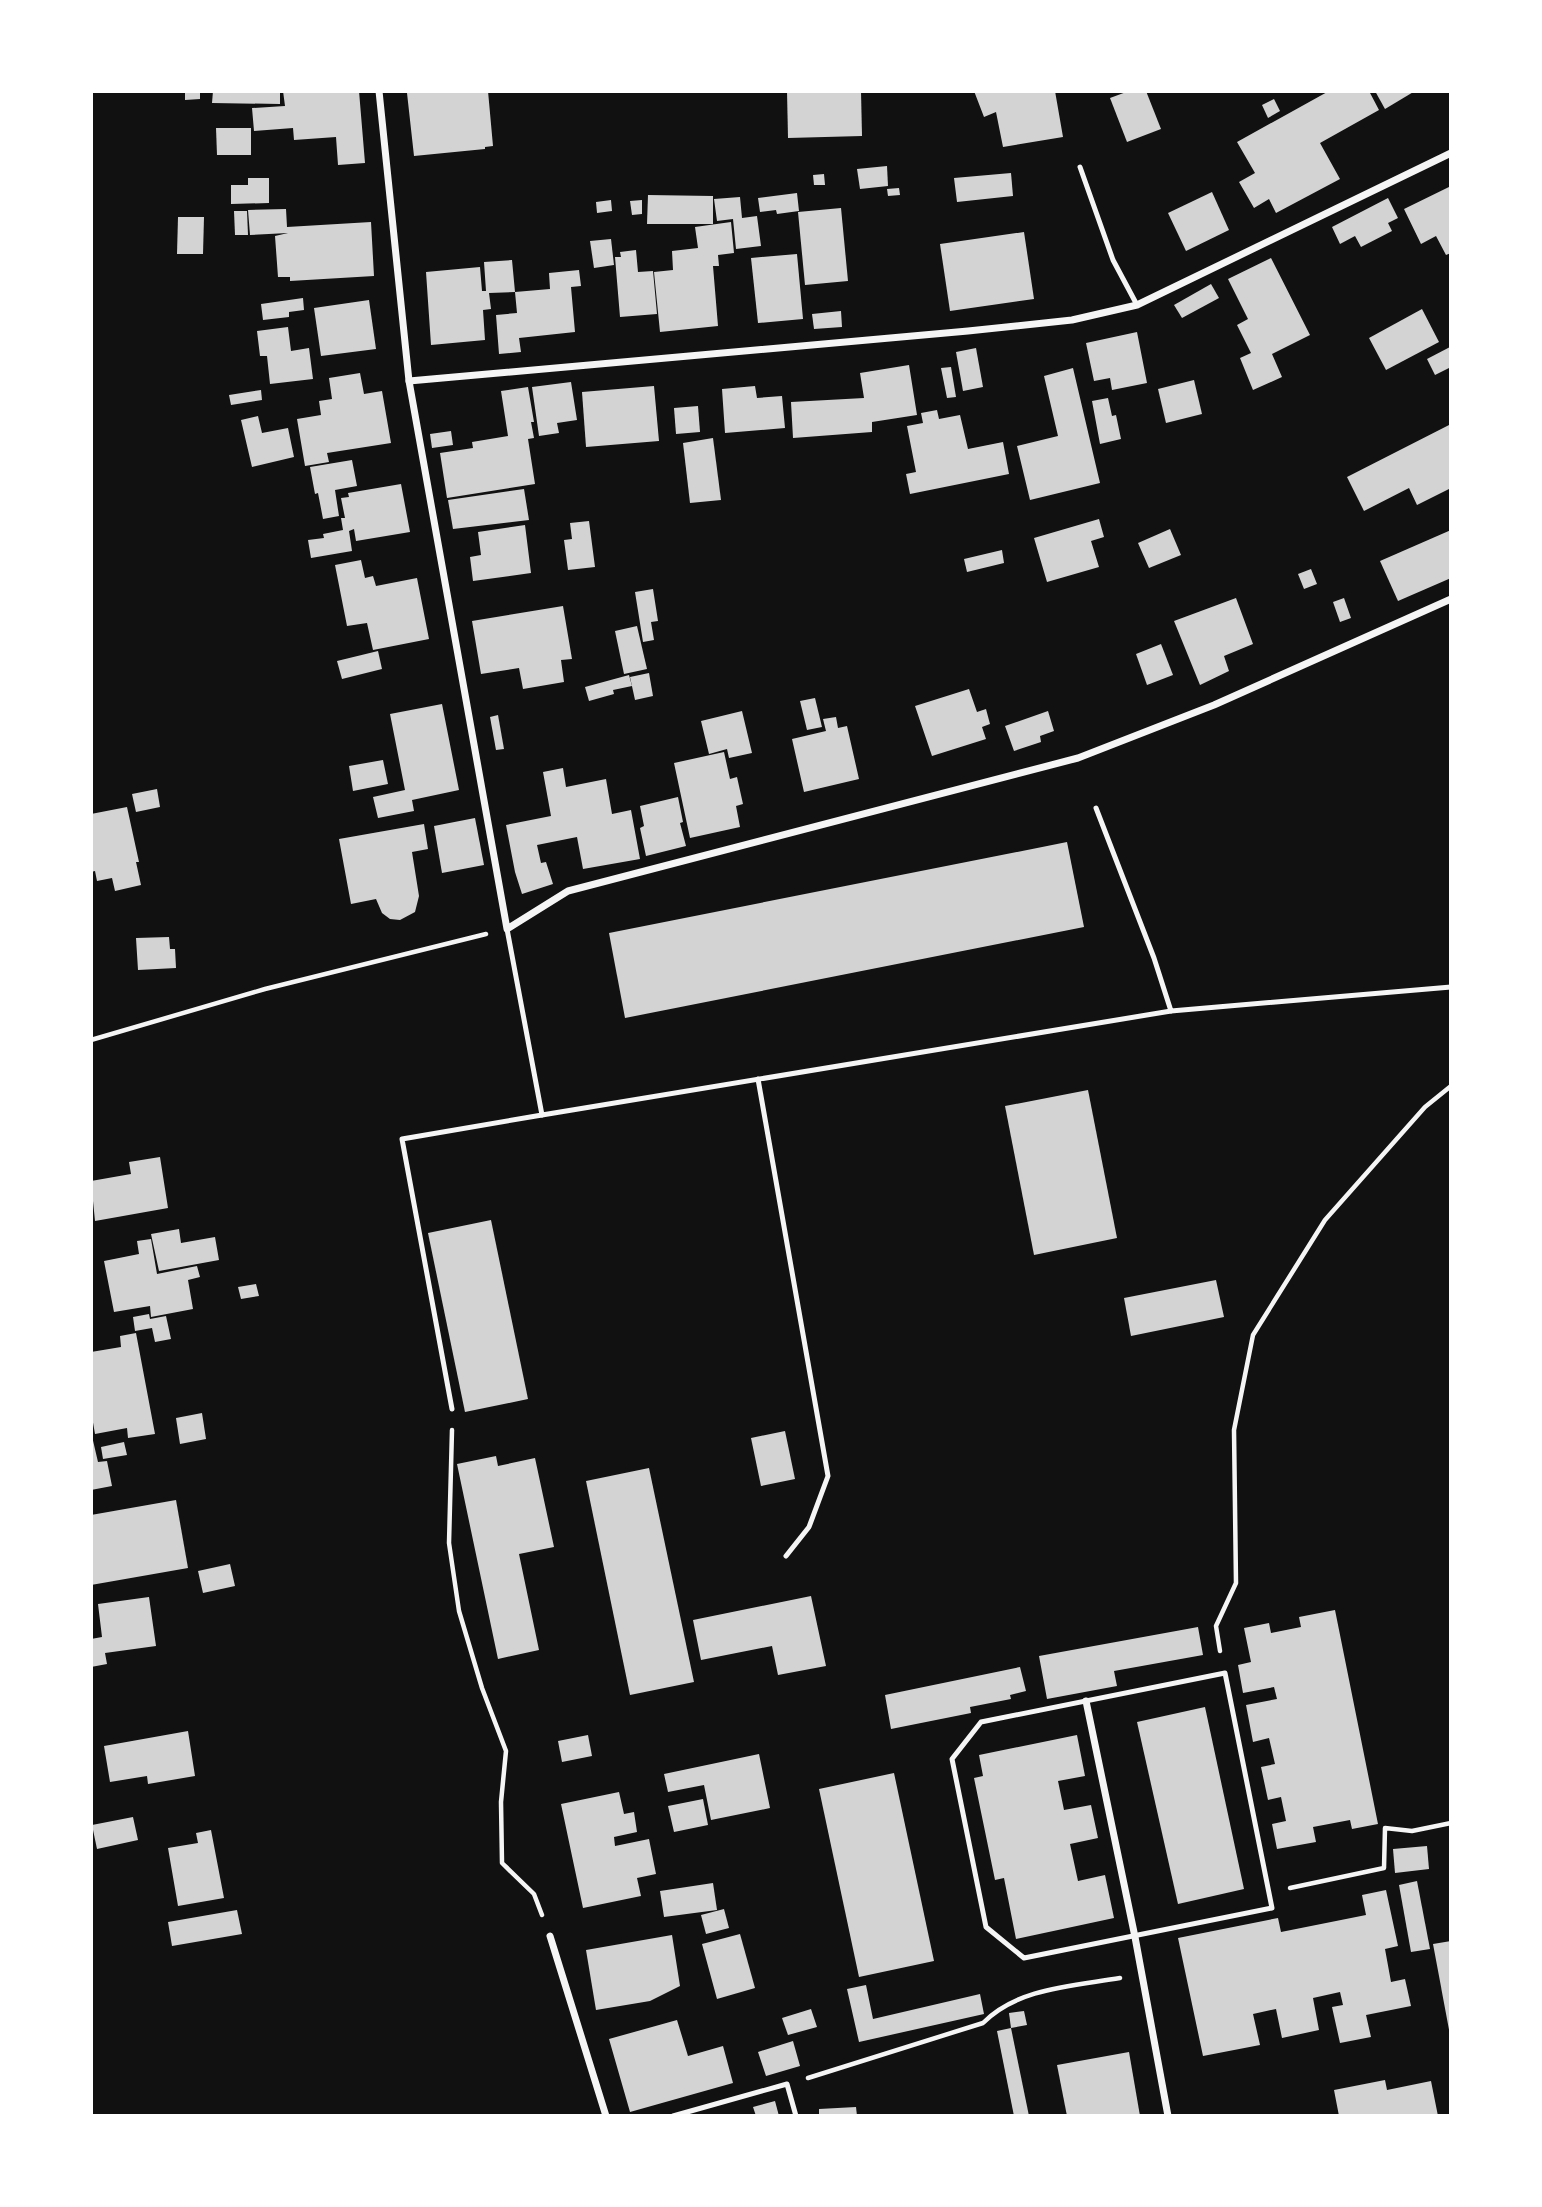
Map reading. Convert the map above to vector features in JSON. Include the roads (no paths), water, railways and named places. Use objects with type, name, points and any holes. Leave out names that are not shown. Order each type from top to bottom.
[{"type":"street","points":[[379,91],[409,381],[507,929],[568,891],[1078,758],[1214,705],[1451,599]]},
{"type":"street","points":[[409,381],[1072,320],[1136,305],[1451,153]]},
{"type":"street","points":[[1086,1701],[1135,1937],[1168,2116]]},
{"type":"street","points":[[550,1936],[606,2116]]},
{"type":"lane","points":[[1080,167],[1113,260],[1136,305]]},
{"type":"lane","points":[[1096,808],[1154,958],[1171,1011]]},
{"type":"lane","points":[[507,929],[542,1115]]},
{"type":"lane","points":[[452,1409],[402,1139],[1171,1011],[1451,987]]},
{"type":"lane","points":[[758,1079],[828,1476],[809,1527],[786,1556]]},
{"type":"lane","points":[[1224,1673],[1272,1908],[1024,1958],[986,1927],[952,1759],[981,1722],[1086,1701],[1224,1673]]},
{"type":"lane","points":[[673,2116],[787,2084],[796,2116]]}]
